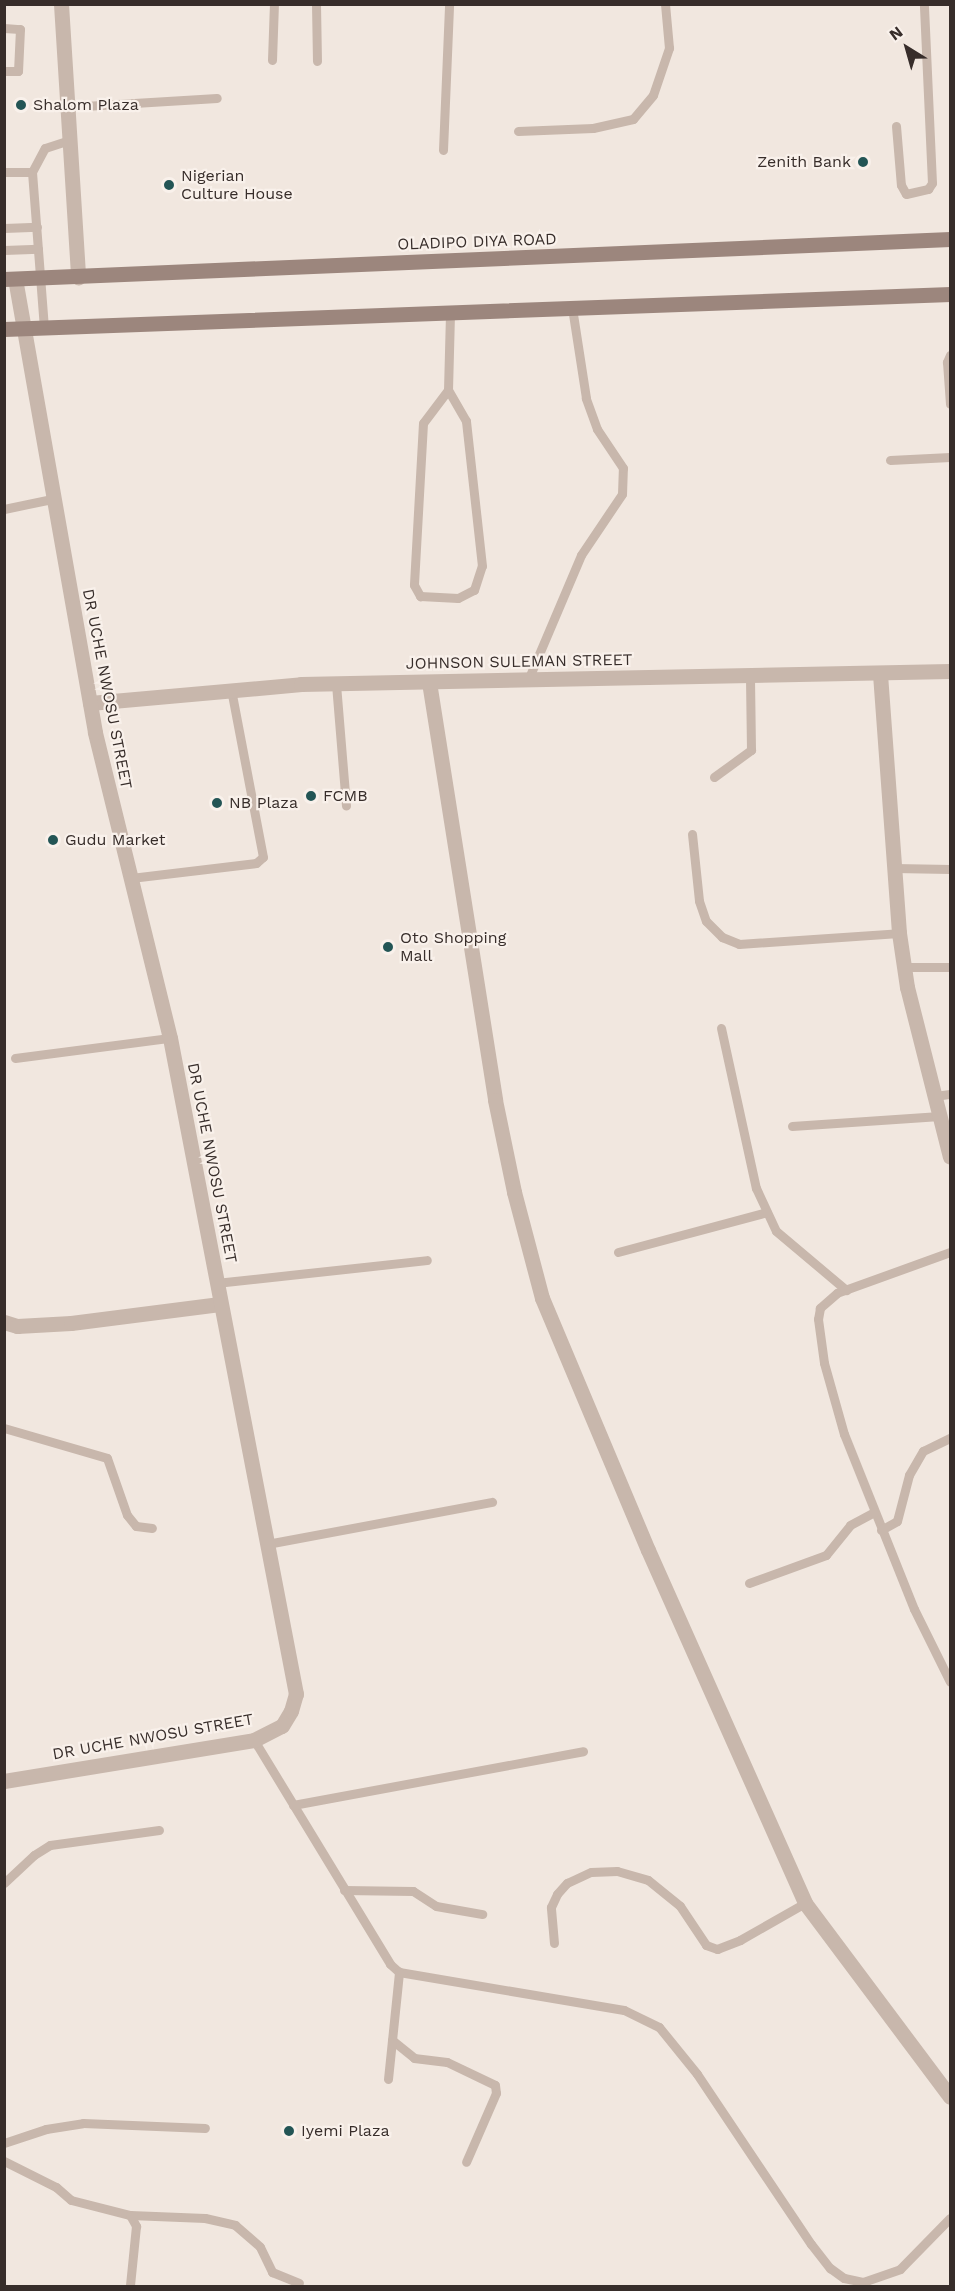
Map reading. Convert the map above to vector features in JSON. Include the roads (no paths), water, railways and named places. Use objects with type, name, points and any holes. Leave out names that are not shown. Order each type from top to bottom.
[{"type":"main road","name":"OLADIPO DIYA ROAD","points":[[10,279],[951,239]]},
{"type":"main road","points":[[4,329],[951,294]]},
{"type":"street","points":[[62,4],[78,277]]},
{"type":"street","name":"DR UCHE NWOSU STREET","points":[[4,1781],[254,1740],[282,1726],[291,1711],[296,1694],[170,1038],[90,703],[10,279]]},
{"type":"street","name":"JOHNSON SULEMAN STREET","points":[[90,703],[231,690],[336,684],[951,671]]},
{"type":"street","points":[[880,674],[899,933],[904,967],[943,1095],[940,1116],[951,1157]]},
{"type":"street","points":[[429,682],[495,1100],[514,1192],[543,1298],[648,1550],[805,1903],[951,2097]]},
{"type":"street","points":[[4,1322],[17,1326],[71,1323],[220,1304]]},
{"type":"lane","points":[[272,60],[274,4]]},
{"type":"lane","points":[[316,4],[317,61]]},
{"type":"lane","points":[[443,150],[449,4]]},
{"type":"lane","points":[[518,131],[592,128],[633,119],[653,95],[669,48],[665,4]]},
{"type":"lane","points":[[896,126],[901,185],[906,194],[928,189],[932,183],[924,4]]},
{"type":"lane","points":[[4,28],[20,29],[18,71],[4,70]]},
{"type":"lane","points":[[68,107],[217,98]]},
{"type":"lane","points":[[44,327],[32,171],[45,148],[69,140]]},
{"type":"lane","points":[[4,172],[32,171]]},
{"type":"lane","points":[[4,228],[37,227]]},
{"type":"lane","points":[[4,250],[38,249]]},
{"type":"lane","points":[[528,680],[581,555],[622,494],[623,468],[597,429],[586,398],[572,308]]},
{"type":"lane","points":[[447,390],[423,423],[414,585],[420,596],[458,598],[474,590],[482,566],[466,421],[447,390],[450,312]]},
{"type":"lane","points":[[951,355],[947,362],[951,404]]},
{"type":"lane","points":[[890,460],[951,456]]},
{"type":"lane","points":[[4,509],[52,499]]},
{"type":"lane","points":[[714,777],[751,750],[750,676]]},
{"type":"lane","points":[[336,684],[346,806]]},
{"type":"lane","points":[[131,878],[256,863],[262,856],[231,690]]},
{"type":"lane","points":[[692,834],[699,902],[706,921],[722,937],[739,944],[899,933]]},
{"type":"lane","points":[[894,868],[951,869]]},
{"type":"lane","points":[[904,967],[951,967]]},
{"type":"lane","points":[[721,1028],[756,1188],[776,1231],[846,1290]]},
{"type":"lane","points":[[15,1058],[170,1038]]},
{"type":"lane","points":[[792,1126],[940,1116]]},
{"type":"lane","points":[[618,1252],[767,1212]]},
{"type":"lane","points":[[950,1681],[881,1530],[844,1434],[818,1334],[820,1308],[846,1290],[951,1252]]},
{"type":"lane","points":[[216,1282],[427,1260]]},
{"type":"lane","points":[[4,1428],[107,1458],[127,1515],[136,1526],[152,1528]]},
{"type":"lane","points":[[881,1530],[897,1521],[909,1475],[923,1451],[951,1438]]},
{"type":"lane","points":[[267,1544],[492,1502]]},
{"type":"lane","points":[[748,1583],[826,1555],[850,1525],[874,1512]]},
{"type":"lane","points":[[254,1740],[390,1964],[399,1972],[615,2008],[658,2027],[697,2074],[811,2244],[830,2268],[844,2278],[863,2282],[900,2269],[951,2218]]},
{"type":"lane","points":[[293,1805],[583,1751]]},
{"type":"lane","points":[[4,1883],[34,1855],[50,1845],[159,1830]]},
{"type":"lane","points":[[554,1943],[551,1907],[557,1894],[567,1883],[591,1872],[617,1871],[648,1880],[680,1906],[706,1945],[717,1949],[740,1940],[805,1903]]},
{"type":"lane","points":[[344,1890],[419,1892],[436,1906],[482,1914]]},
{"type":"lane","points":[[387,2079],[399,1972]]},
{"type":"lane","points":[[392,2040],[414,2058],[447,2062],[495,2085],[496,2093],[466,2162]]},
{"type":"lane","points":[[4,2143],[46,2129],[83,2123],[205,2128]]},
{"type":"lane","points":[[4,2161],[57,2187],[71,2200],[130,2215],[205,2218],[234,2225],[260,2247],[272,2272],[299,2283]]},
{"type":"lane","points":[[130,2215],[136,2226],[130,2285]]},
{"type":"place","name":"Shalom Plaza","points":[[21,105]]},
{"type":"place","name":"Zenith Bank","points":[[863,162]]},
{"type":"place","name":"Nigerian Culture House","points":[[169,185]]},
{"type":"place","name":"FCMB","points":[[311,796]]},
{"type":"place","name":"NB Plaza","points":[[217,803]]},
{"type":"place","name":"Gudu Market","points":[[53,840]]},
{"type":"place","name":"Oto Shopping Mall","points":[[388,947]]},
{"type":"place","name":"Iyemi Plaza","points":[[289,2131]]}]
